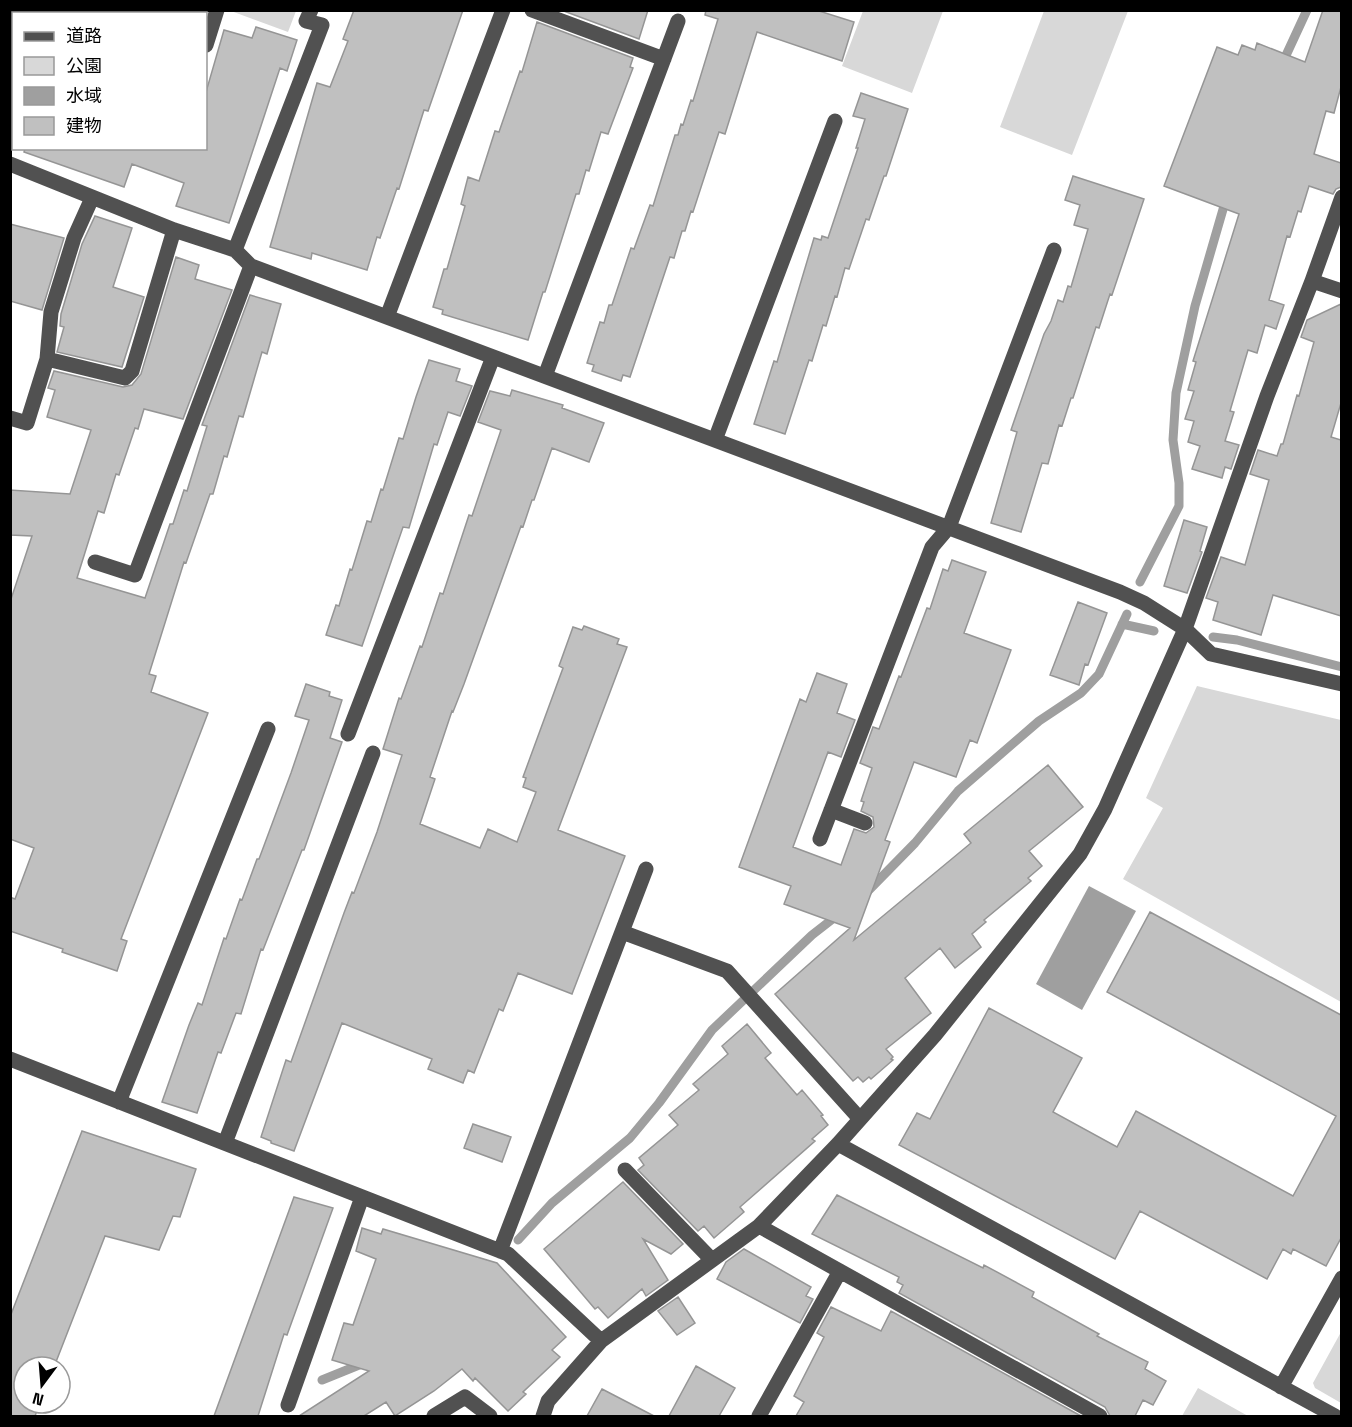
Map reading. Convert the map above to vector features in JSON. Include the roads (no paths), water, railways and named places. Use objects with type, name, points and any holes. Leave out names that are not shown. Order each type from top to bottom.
[{"type":"street","points":[[207,42],[217,10]]},
{"type":"street","points":[[235,250],[322,25],[306,21],[311,10]]},
{"type":"street","points":[[387,317],[503,10]]},
{"type":"street","points":[[532,10],[664,59]]},
{"type":"street","points":[[545,376],[678,21]]},
{"type":"street","points":[[715,440],[835,122]]},
{"type":"street","points":[[10,164],[174,230],[235,250],[251,266],[1120,592],[1144,603],[1185,629],[1211,654],[1341,684]]},
{"type":"street","points":[[543,1416],[548,1401],[601,1341],[759,1226],[838,1144],[935,1035],[1080,854],[1105,809],[1185,629],[1267,396],[1312,281],[1341,197]]},
{"type":"street","points":[[10,418],[27,423],[47,359],[51,312],[74,238],[92,198]]},
{"type":"street","points":[[47,359],[125,378],[132,371],[174,230]]},
{"type":"street","points":[[820,839],[932,547],[948,527],[1054,250]]},
{"type":"street","points":[[95,562],[135,574],[251,266]]},
{"type":"street","points":[[1312,281],[1341,291]]},
{"type":"street","points":[[348,734],[493,357]]},
{"type":"street","points":[[119,1102],[268,729]]},
{"type":"street","points":[[225,1143],[373,753]]},
{"type":"street","points":[[831,810],[865,823]]},
{"type":"street","points":[[500,1251],[646,869]]},
{"type":"street","points":[[622,932],[727,971],[860,1119]]},
{"type":"street","points":[[10,1059],[508,1254],[601,1341]]},
{"type":"street","points":[[838,1144],[1335,1416]]},
{"type":"street","points":[[625,1170],[712,1260]]},
{"type":"street","points":[[288,1405],[362,1197]]},
{"type":"street","points":[[759,1226],[1100,1416]]},
{"type":"street","points":[[762,1416],[840,1271]]},
{"type":"street","points":[[1281,1387],[1341,1278]]},
{"type":"street","points":[[434,1416],[465,1397],[490,1416]]},
{"type":"water","points":[[1089,886],[1136,911],[1082,1010],[1036,984]]},
{"type":"waterway","points":[[1282,64],[1307,10]]},
{"type":"waterway","points":[[1140,582],[1179,506],[1179,483],[1173,440],[1176,393],[1195,306],[1226,199]]},
{"type":"waterway","points":[[866,893],[915,843],[958,791],[1039,721],[1081,693],[1099,674],[1127,614]]},
{"type":"waterway","points":[[1122,624],[1154,631]]},
{"type":"waterway","points":[[1213,637],[1237,640],[1342,667]]},
{"type":"waterway","points":[[518,1240],[552,1203],[630,1138],[659,1103],[712,1030],[812,935],[839,914]]},
{"type":"waterway","points":[[322,1380],[364,1363]]}]
